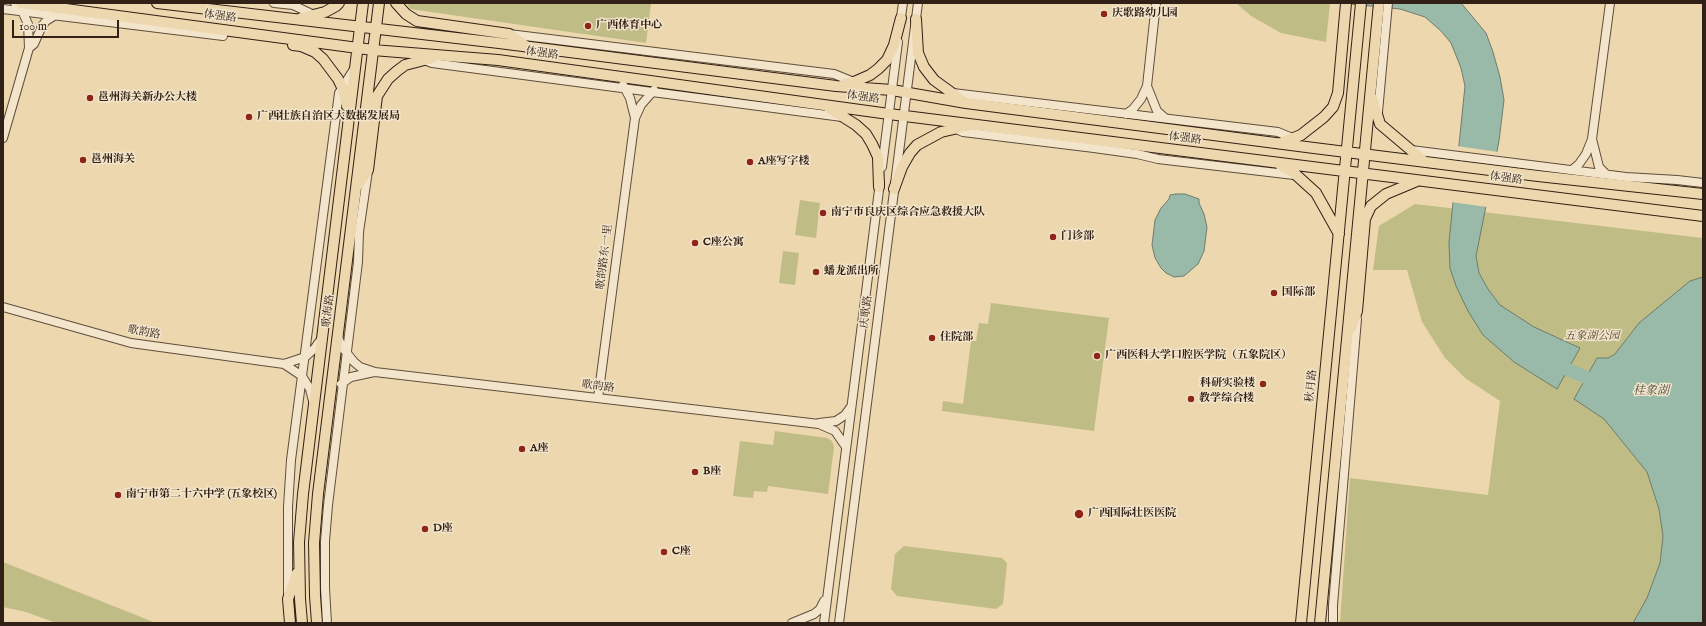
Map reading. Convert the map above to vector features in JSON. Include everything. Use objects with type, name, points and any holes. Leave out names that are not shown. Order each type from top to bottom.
[{"type":"main road","name":"体强路","points":[[157,3],[528,47],[836,86],[892,90],[966,103],[1314,148],[1364,154],[1426,157],[1538,176],[1703,194]]},
{"type":"main road","points":[[290,19],[314,15],[330,9],[339,3]]},
{"type":"main road","name":"歌海路","points":[[302,623],[299,542],[303,494],[363,3]]},
{"type":"main road","name":"歌海路","points":[[317,623],[314,544],[318,494],[379,3]]},
{"type":"main road","points":[[396,3],[406,14],[417,21],[509,34],[528,47]]},
{"type":"main road","points":[[1281,143],[1301,135],[1324,117],[1333,107],[1338,93],[1346,3]]},
{"type":"main road","name":"秋月路","points":[[1301,620],[1361,3]]},
{"type":"main road","points":[[1320,623],[1370,87],[1379,51],[1378,3]]},
{"type":"main road","name":"体强路","points":[[21,7],[69,9],[373,50],[498,60],[889,114],[1703,216]]},
{"type":"main road","points":[[836,86],[854,82],[878,69],[887,60],[894,45],[901,18]]},
{"type":"main road","points":[[916,19],[918,53],[924,67],[934,80],[966,103]]},
{"type":"main road","points":[[201,27],[223,36],[301,46],[315,52],[330,68],[342,88],[347,101],[348,122]]},
{"type":"main road","points":[[356,188],[368,170],[377,96],[388,79],[405,65],[446,56]]},
{"type":"main road","points":[[1370,87],[1380,124],[1411,150],[1426,157]]},
{"type":"main road","points":[[824,105],[846,118],[866,134],[878,157],[879,187]]},
{"type":"main road","points":[[894,189],[902,167],[910,153],[917,146],[932,136],[972,124]]},
{"type":"main road","points":[[1276,163],[1296,175],[1316,193],[1339,234]]},
{"type":"main road","points":[[1346,341],[1357,311],[1365,219],[1371,206],[1386,194],[1421,180]]},
{"type":"main road","points":[[1327,354],[1345,355]]},
{"type":"main road","points":[[290,623],[288,599],[300,563]]},
{"type":"street","points":[[3,138],[29,48],[29,28],[21,7],[15,3]]},
{"type":"street","points":[[274,3],[293,5],[335,25]]},
{"type":"street","name":"庆歌路","points":[[824,623],[903,3]]},
{"type":"street","name":"庆歌路","points":[[839,623],[918,3]]},
{"type":"street","points":[[1126,114],[1133,109],[1141,99],[1147,86],[1156,3]]},
{"type":"street","points":[[1377,116],[1379,51],[1388,3]]},
{"type":"street","points":[[1572,170],[1579,164],[1586,154],[1592,139],[1610,3]]},
{"type":"street","points":[[3,9],[21,7],[55,15],[223,36]]},
{"type":"street","points":[[29,48],[34,44],[42,26],[46,21],[69,9]]},
{"type":"street","points":[[509,34],[834,74],[870,88]]},
{"type":"street","points":[[407,52],[432,63],[846,118]]},
{"type":"street","points":[[288,599],[288,507],[291,460],[339,93],[355,68]]},
{"type":"street","name":"歌韵路东一里","points":[[598,398],[634,118],[630,98],[617,76]]},
{"type":"street","name":"歌韵路东一里","points":[[634,118],[641,104],[663,83]]},
{"type":"street","points":[[1147,86],[1151,101],[1157,112],[1165,118]]},
{"type":"street","points":[[952,93],[1278,132],[1314,148]]},
{"type":"street","points":[[939,120],[963,132],[1094,148],[1137,154],[1158,159],[1296,175]]},
{"type":"street","points":[[1592,139],[1599,167],[1606,174]]},
{"type":"street","points":[[1426,157],[1519,163],[1606,174],[1703,183]]},
{"type":"street","points":[[327,623],[325,541],[331,474],[358,262],[359,232],[368,170]]},
{"type":"street","points":[[873,233],[888,234]]},
{"type":"street","name":"歌韵路","points":[[3,307],[131,343],[284,364]]},
{"type":"street","points":[[1333,623],[1333,605],[1357,311]]},
{"type":"street","points":[[284,364],[305,357],[314,349],[323,337]]},
{"type":"street","name":"歌韵路","points":[[338,337],[346,353],[360,367],[375,372],[819,424],[836,421],[841,418],[848,412],[852,402]]},
{"type":"street","points":[[284,364],[302,376],[310,389],[314,405]]},
{"type":"street","name":"歌韵路","points":[[343,381],[360,374],[375,372]]},
{"type":"street","points":[[329,408],[336,390],[343,381]]},
{"type":"street","name":"歌韵路","points":[[819,424],[835,431],[846,447]]},
{"type":"street","points":[[792,623],[814,614],[820,609],[827,595]]},
{"type":"green space","name":"广西体育中心","points":[[407,3],[651,3],[646,43],[410,9]]},
{"type":"green space","points":[[1236,3],[1330,3],[1326,42],[1281,33],[1251,16]]},
{"type":"green space","points":[[800,200],[820,203],[816,238],[795,235]]},
{"type":"green space","name":"五象湖公园","points":[[1415,204],[1703,238],[1703,623],[1340,623],[1350,478],[1488,495],[1500,401],[1465,378],[1445,358],[1422,322],[1407,270],[1373,270],[1379,226]]},
{"type":"green space","points":[[783,251],[799,253],[795,285],[779,283]]},
{"type":"green space","points":[[991,303],[1109,318],[1094,431],[942,411],[943,401],[963,404],[971,341],[976,341],[979,323],[988,324]]},
{"type":"green space","points":[[775,431],[827,438],[832,441],[834,447],[828,494],[768,486],[767,492],[754,491],[753,498],[733,496],[740,441],[773,445]]},
{"type":"green space","points":[[904,546],[1002,558],[1007,563],[1003,604],[996,609],[897,596],[891,589],[895,554]]},
{"type":"green space","points":[[3,562],[156,623],[56,623],[26,612],[3,607]]},
{"type":"water","points":[[1341,3],[1461,3],[1486,33],[1500,77],[1504,100],[1499,141],[1476,256],[1479,273],[1488,289],[1500,305],[1534,327],[1580,348],[1557,389],[1514,362],[1483,335],[1468,311],[1456,286],[1450,268],[1449,242],[1465,86],[1461,68],[1451,43],[1441,31],[1425,17],[1400,9]]},
{"type":"water","points":[[1185,194],[1199,199],[1207,227],[1204,251],[1198,264],[1184,276],[1174,277],[1166,273],[1161,268],[1155,258],[1152,245],[1155,220],[1161,208],[1169,199],[1170,195]]},
{"type":"water","name":"桂象湖","points":[[1703,277],[1703,623],[1633,623],[1647,598],[1660,563],[1663,536],[1659,509],[1647,472],[1604,419],[1574,399],[1597,358],[1608,358],[1615,354],[1639,323],[1690,281]]},
{"type":"pier","points":[[1457,146],[1498,152],[1487,207],[1451,202]]},
{"type":"waterway","points":[[1553,363],[1601,384]]},
{"type":"place","name":"庆歌路幼儿园","points":[[1104,14]]},
{"type":"place","name":"广西体育中心","points":[[588,26]]},
{"type":"place","name":"邕州海关新办公大楼","points":[[90,98]]},
{"type":"place","name":"广西壮族自治区大数据发展局","points":[[249,117]]},
{"type":"place","name":"邕州海关","points":[[83,160]]},
{"type":"place","name":"A座写字楼","points":[[750,162]]},
{"type":"place","name":"南宁市良庆区综合应急救援大队","points":[[823,213]]},
{"type":"place","name":"门诊部","points":[[1053,237]]},
{"type":"place","name":"C座公寓","points":[[695,243]]},
{"type":"place","name":"蟠龙派出所","points":[[816,272]]},
{"type":"place","name":"国际部","points":[[1274,293]]},
{"type":"place","name":"住院部","points":[[932,338]]},
{"type":"place","name":"广西医科大学口腔医学院（五象院区）","points":[[1097,356]]},
{"type":"place","name":"科研实验楼","points":[[1263,384]]},
{"type":"place","name":"教学综合楼","points":[[1191,399]]},
{"type":"place","name":"A座","points":[[522,449]]},
{"type":"place","name":"B座","points":[[695,472]]},
{"type":"place","name":"南宁市第二十六中学 (五象校区)","points":[[118,495]]},
{"type":"place","name":"广西国际壮医医院","points":[[1079,514]]},
{"type":"place","name":"D座","points":[[425,529]]},
{"type":"place","name":"C座","points":[[664,552]]}]
